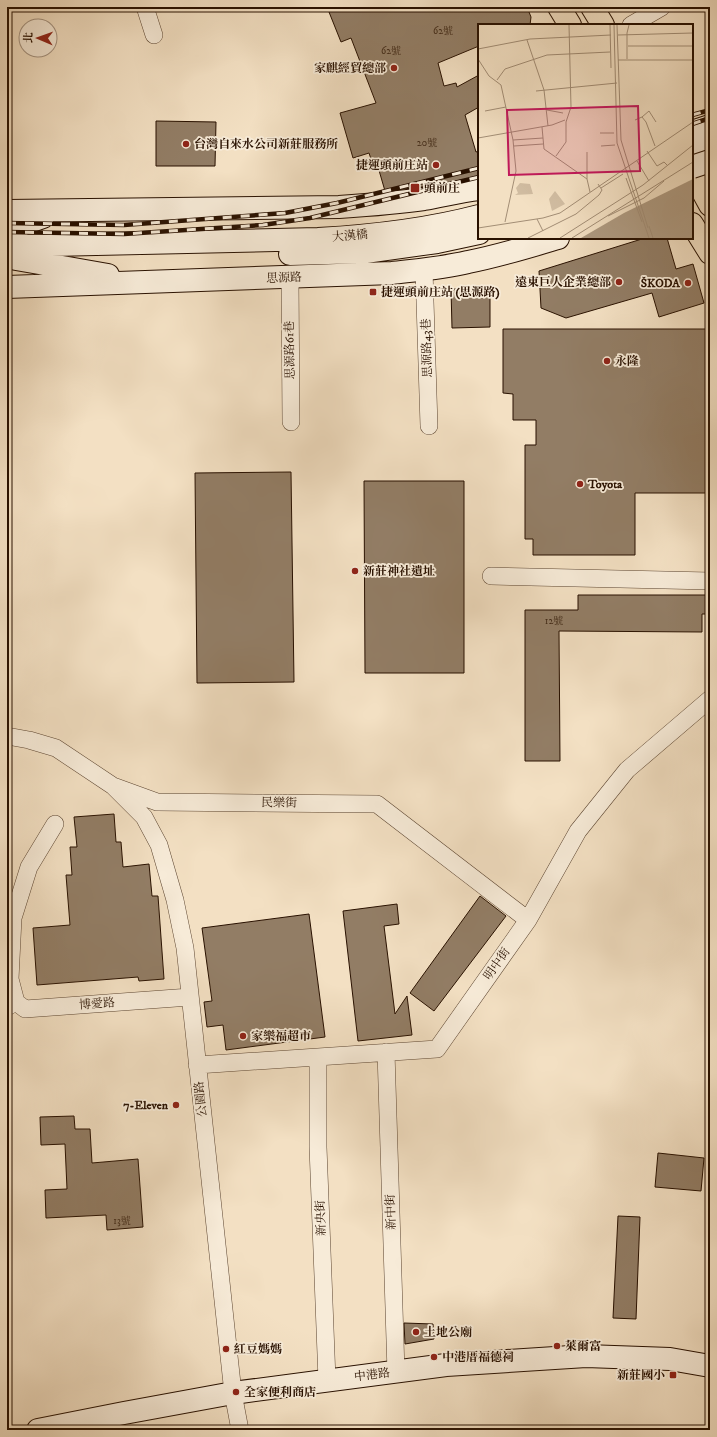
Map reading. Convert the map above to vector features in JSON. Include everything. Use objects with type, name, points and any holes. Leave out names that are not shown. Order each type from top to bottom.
[{"type":"main road","points":[[559,7],[569,24]]},
{"type":"main road","points":[[592,7],[602,24]]},
{"type":"main road","points":[[693,132],[710,126]]},
{"type":"main road","points":[[693,151],[710,145]]},
{"type":"main road","points":[[693,167],[710,161]]},
{"type":"main road","points":[[693,174],[705,195]]},
{"type":"main road","points":[[7,211],[339,206],[425,199],[473,189]]},
{"type":"main road","points":[[7,230],[60,211]]},
{"type":"main road","name":"大漢橋","points":[[221,247],[362,236],[435,226],[478,216]]},
{"type":"main road","points":[[693,226],[710,253]]},
{"type":"main road","name":"大漢橋","points":[[221,247],[319,254],[365,252],[437,242],[478,233]]},
{"type":"main road","name":"思源路","points":[[7,287],[290,278],[392,273],[424,270],[467,262],[506,245],[551,239]]},
{"type":"main road","points":[[10,254],[221,247]]},
{"type":"main road","points":[[10,254],[153,282]]},
{"type":"main road","name":"中港路","points":[[38,1430],[233,1393],[446,1365],[586,1356],[670,1359],[710,1366]]},
{"type":"street","points":[[145,7],[154,35]]},
{"type":"street","points":[[633,24],[662,7]]},
{"type":"street","points":[[693,128],[710,120]]},
{"type":"street","name":"思源路43巷","points":[[424,270],[429,426]]},
{"type":"street","name":"思源路61巷","points":[[290,278],[291,422]]},
{"type":"street","points":[[491,576],[710,581]]},
{"type":"street","name":"明中街","points":[[197,1065],[437,1049],[528,920],[578,831],[627,770],[710,699]]},
{"type":"street","name":"民樂街","points":[[7,736],[29,740],[56,748],[114,786],[157,802],[377,804],[528,920]]},
{"type":"street","name":"公園路","points":[[114,786],[144,817],[158,845],[176,900],[185,948],[233,1393],[240,1430]]},
{"type":"street","points":[[11,1005],[10,979],[13,918],[29,867],[55,824]]},
{"type":"street","name":"博愛路","points":[[11,1005],[25,1009],[190,997]]},
{"type":"street","name":"新中街","points":[[386,1052],[396,1372]]},
{"type":"street","name":"新央街","points":[[318,1057],[318,1147],[327,1380]]},
{"type":"building","points":[[327,7],[525,7],[531,17],[530,24],[478,24],[478,46],[438,63],[444,86],[456,83],[457,87],[478,76],[478,108],[465,115],[476,152],[478,151],[478,177],[422,187],[385,191],[376,160],[372,162],[369,153],[353,158],[340,113],[376,103],[351,38],[341,42]]},
{"type":"building","name":"台灣自來水公司新莊服務所","points":[[156,121],[216,122],[215,166],[156,166]]},
{"type":"building","name":"遠東巨人企業總部","points":[[642,239],[667,239],[676,269],[693,264],[704,303],[659,317],[652,293],[566,318],[541,308],[539,271]]},
{"type":"building","points":[[490,288],[490,327],[452,328],[451,289]]},
{"type":"building","points":[[503,329],[710,329],[710,493],[635,493],[635,555],[533,555],[533,539],[525,539],[525,445],[536,445],[536,420],[513,420],[513,394],[503,393]]},
{"type":"building","points":[[291,472],[294,682],[197,683],[195,473]]},
{"type":"building","points":[[364,481],[464,481],[464,673],[365,673]]},
{"type":"building","points":[[578,595],[710,595],[710,614],[702,614],[702,632],[559,631],[560,761],[525,761],[525,610],[578,610]]},
{"type":"building","points":[[114,814],[116,842],[121,842],[123,867],[149,864],[152,896],[158,896],[164,979],[139,981],[138,977],[37,985],[33,928],[70,925],[66,875],[72,875],[70,847],[77,847],[74,817]]},
{"type":"building","points":[[480,896],[506,916],[434,1011],[410,993]]},
{"type":"building","points":[[397,904],[399,924],[384,926],[395,1014],[407,996],[412,1035],[358,1041],[343,911]]},
{"type":"building","points":[[309,914],[325,1037],[226,1050],[223,1025],[207,1027],[204,1002],[212,1001],[202,928]]},
{"type":"building","points":[[74,1116],[75,1129],[90,1129],[92,1163],[138,1159],[143,1227],[107,1230],[106,1215],[46,1218],[45,1190],[67,1189],[65,1144],[41,1145],[40,1117]]},
{"type":"building","points":[[658,1153],[704,1158],[701,1191],[655,1187]]},
{"type":"building","points":[[618,1216],[640,1217],[636,1319],[613,1318]]},
{"type":"building","name":"土地公廟","points":[[404,1323],[433,1324],[434,1339],[405,1344]]},
{"type":"railway","points":[[693,115],[710,110]]},
{"type":"railway","points":[[693,124],[710,118]]},
{"type":"railway","points":[[7,223],[124,225],[285,213],[337,203],[478,168]]},
{"type":"railway","points":[[7,232],[124,234],[263,225],[310,218],[478,177]]},
{"type":"place","name":"家麒經貿總部","points":[[394,68]]},
{"type":"place","name":"台灣自來水公司新莊服務所","points":[[186,144]]},
{"type":"place","name":"捷運頭前庄站","points":[[436,165]]},
{"type":"place","name":"頭前庄","points":[[415,188]]},
{"type":"place","name":"遠東巨人企業總部","points":[[619,282]]},
{"type":"place","name":"ŠKODA","points":[[688,283]]},
{"type":"place","name":"捷運頭前庄站 (思源路)","points":[[373,292]]},
{"type":"place","name":"永隆","points":[[607,361]]},
{"type":"place","name":"Toyota","points":[[580,484]]},
{"type":"place","name":"新莊神社遺址","points":[[355,571]]},
{"type":"place","name":"家樂福超市","points":[[243,1036]]},
{"type":"place","name":"7-Eleven","points":[[176,1105]]},
{"type":"place","name":"土地公廟","points":[[416,1332]]},
{"type":"place","name":"萊爾富","points":[[557,1346]]},
{"type":"place","name":"紅豆媽媽","points":[[226,1349]]},
{"type":"place","name":"中港厝福德祠","points":[[434,1357]]},
{"type":"place","name":"新莊國小","points":[[673,1375]]},
{"type":"place","name":"全家便利商店","points":[[236,1392]]}]
